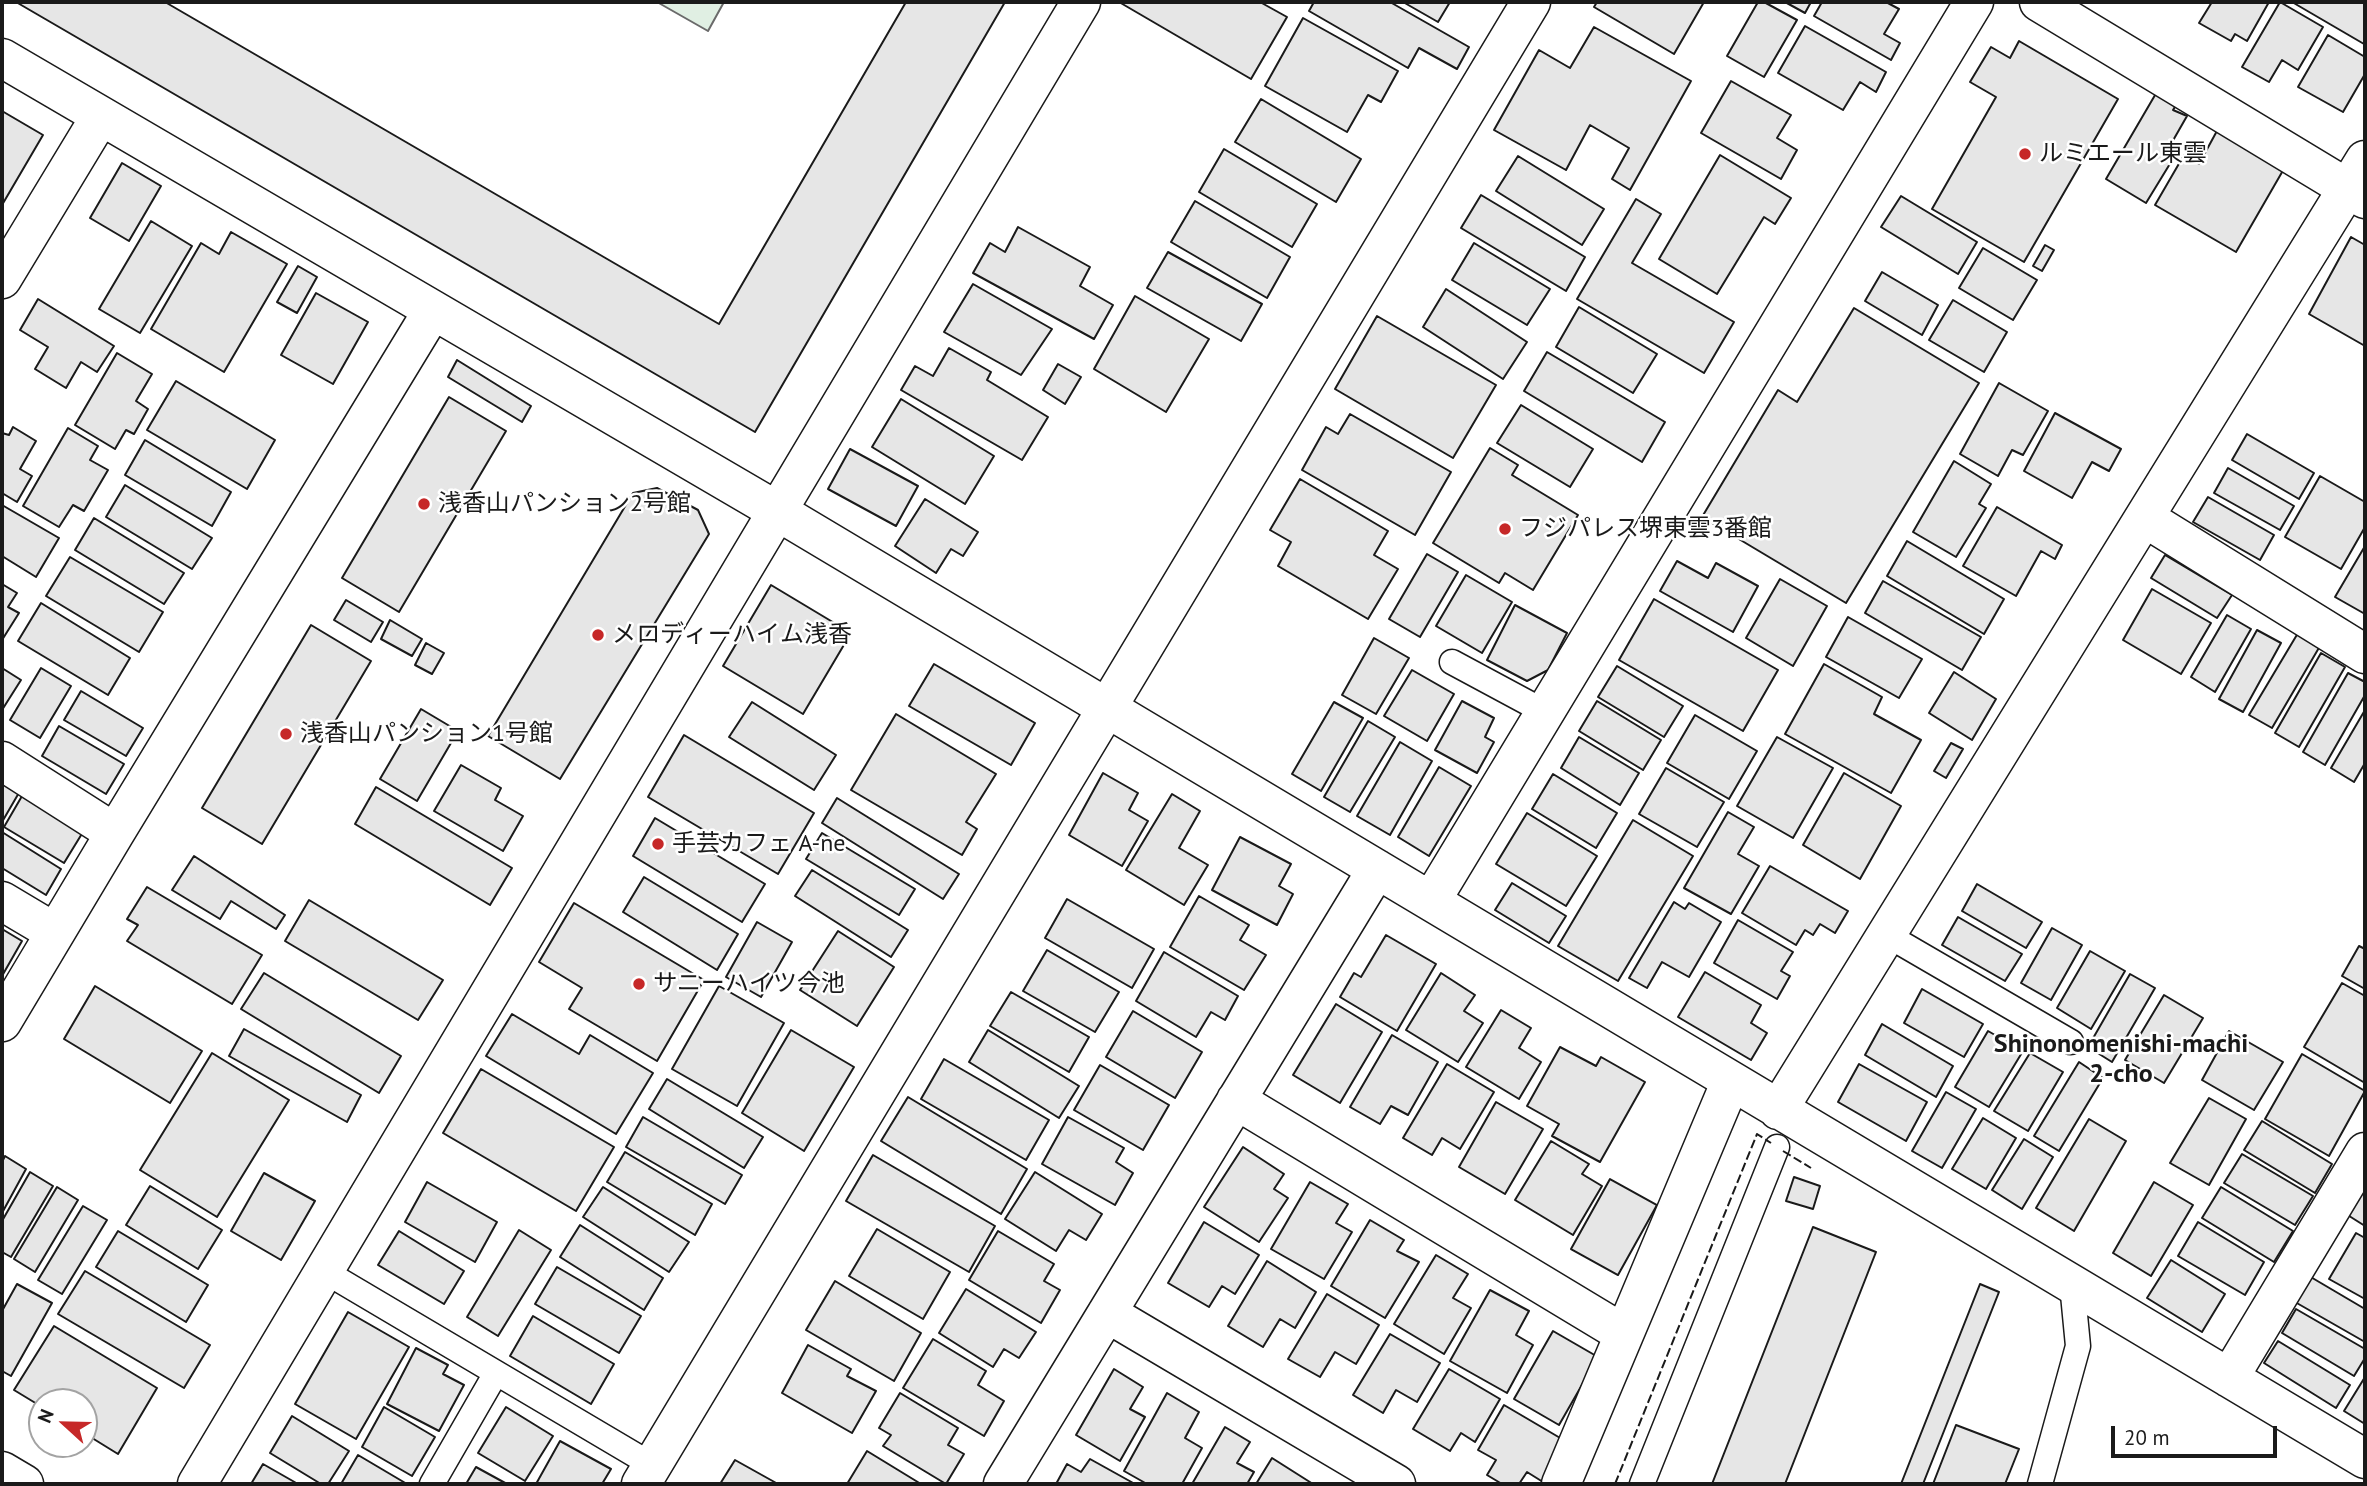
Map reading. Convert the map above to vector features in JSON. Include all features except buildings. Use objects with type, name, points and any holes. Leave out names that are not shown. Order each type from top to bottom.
[{"type":"street","points":[[197,1484],[1081,2]]},
{"type":"street","points":[[646,1475],[1531,2]]},
{"type":"street","points":[[1431,901],[1974,2]]},
{"type":"street","points":[[1778,1110],[2145,518],[2360,183],[2039,2]]},
{"type":"street","points":[[2,58],[777,511],[2365,1459]]},
{"type":"street","points":[[2,279],[100,117]]},
{"type":"street","points":[[2,1022],[54,932],[433,310]]},
{"type":"street","points":[[2145,518],[2365,654]]},
{"type":"street","points":[[2,761],[115,833]]},
{"type":"street","points":[[1003,1484],[1377,869]]},
{"type":"street","points":[[2,901],[54,932]]},
{"type":"street","points":[[1561,1484],[1731,1081]]},
{"type":"street","points":[[1236,1100],[1624,1334]]},
{"type":"street","points":[[2228,1378],[2365,1152]]},
{"type":"street","points":[[1107,1313],[1396,1484]]},
{"type":"street","points":[[2,1471],[24,1484]]},
{"type":"lane","points":[[1451,662],[1545,712]]},
{"type":"lane","points":[[1886,935],[2071,1042]]},
{"type":"lane","points":[[1642,1484],[1777,1147]]},
{"type":"lane","points":[[324,1271],[496,1373],[646,1475]]},
{"type":"lane","points":[[2040,1484],[2078,1346],[2072,1284]]},
{"type":"lane","points":[[432,1484],[496,1373]]},
{"type":"green space","points":[[657,2],[724,2],[708,31]]},
{"type":"fence","points":[[1615,1484],[1757,1134],[1771,1143]]},
{"type":"fence","points":[[1783,1151],[1811,1168]]},
{"type":"place","name":"ルミエール東雲","points":[[2025,154]]},
{"type":"place","name":"浅香山パンション2号館","points":[[424,504]]},
{"type":"place","name":"フジパレス堺東雲3番館","points":[[1505,529]]},
{"type":"place","name":"メロディーハイム浅香","points":[[598,635]]},
{"type":"place","name":"浅香山パンション1号館","points":[[286,734]]},
{"type":"place","name":"手芸カフェ A-ne","points":[[658,844]]},
{"type":"place","name":"サニーハイツ今池","points":[[639,984]]},
{"type":"district","name":"Shinonomenishi-machi 2-cho","points":[[2121,1060]]}]
